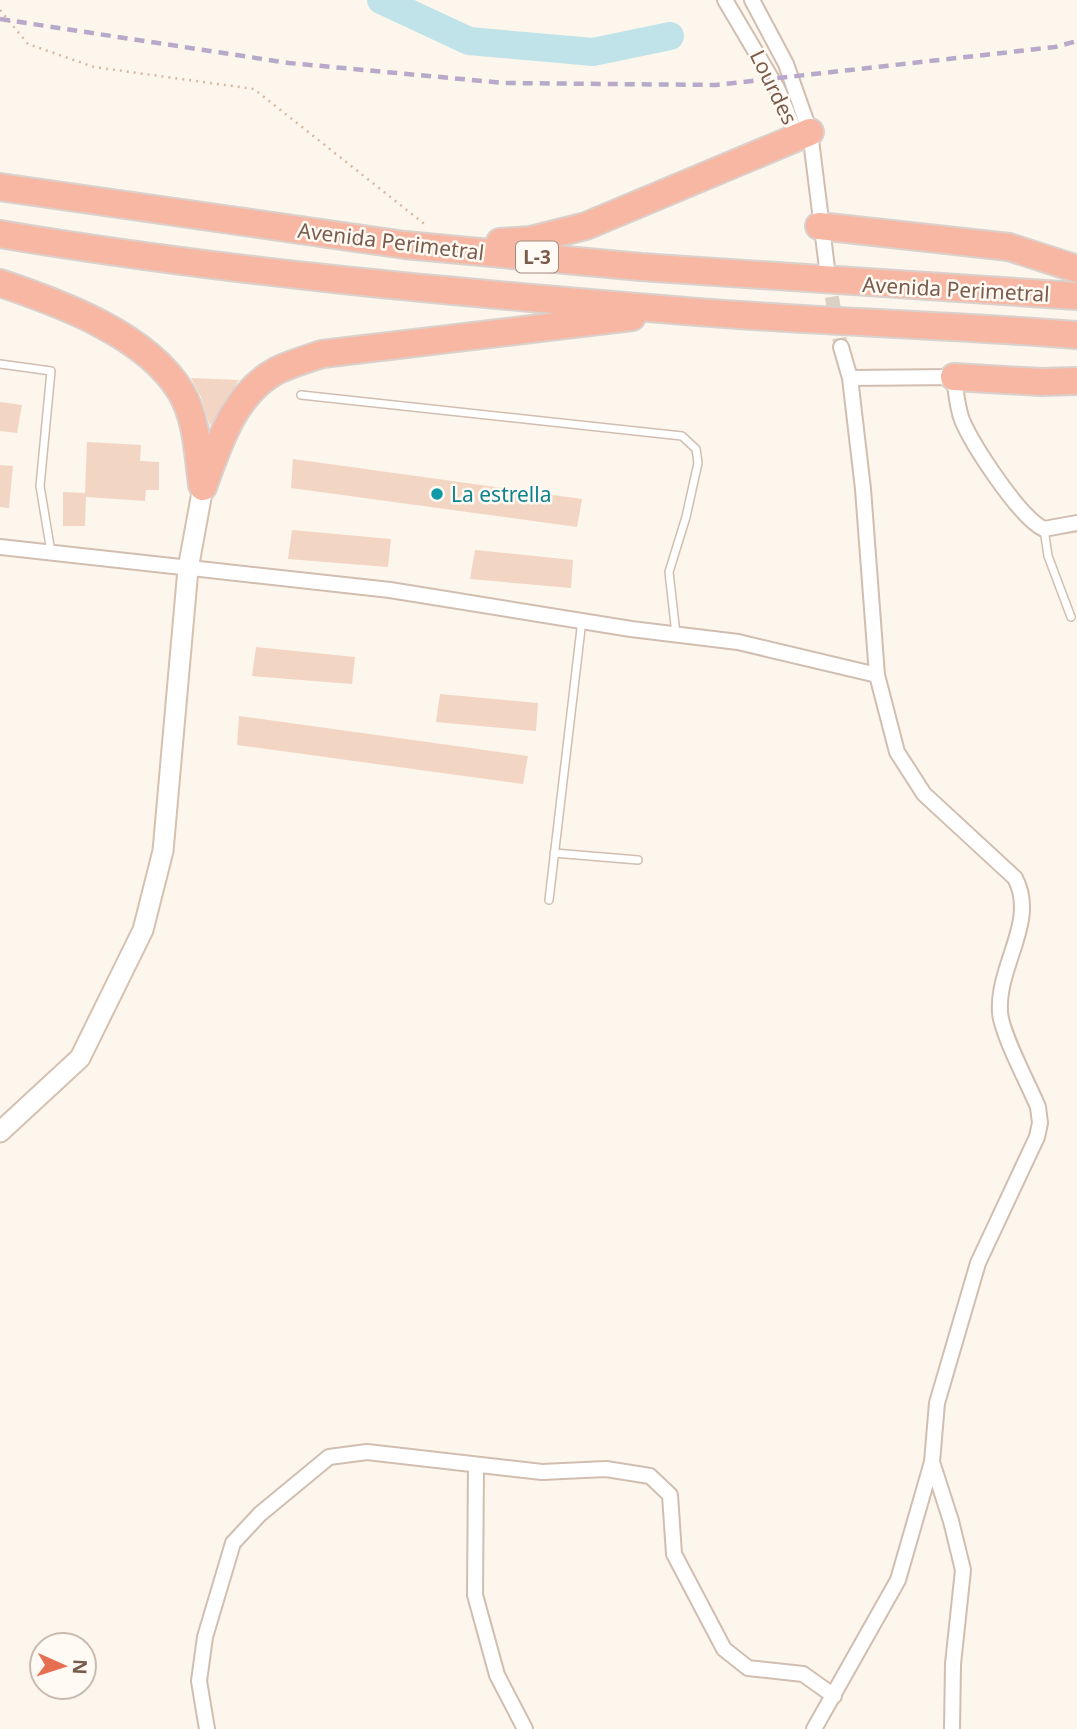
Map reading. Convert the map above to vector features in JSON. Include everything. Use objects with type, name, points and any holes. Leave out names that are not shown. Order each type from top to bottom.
[{"type":"highway","points":[[405,245],[530,240],[586,226],[804,134]]},
{"type":"highway","name":"Avenida Perimetral","points":[[0,187],[405,245],[654,268],[1077,296]]},
{"type":"highway","points":[[819,226],[1009,247],[1077,269]]},
{"type":"highway","name":"Avenida Perimetral","points":[[0,234],[182,261],[399,287],[696,312],[1077,335]]},
{"type":"highway","points":[[0,283],[53,300],[128,341],[158,362],[182,393],[195,432],[203,487]]},
{"type":"highway","points":[[203,487],[226,427],[240,402],[275,372],[322,354],[472,338],[582,322],[696,312]]},
{"type":"highway","points":[[954,377],[1041,382],[1077,381]]},
{"type":"street","name":"Lourdes","points":[[725,0],[804,134]]},
{"type":"street","points":[[752,0],[786,64],[815,178],[819,226],[827,268]]},
{"type":"street","points":[[814,1729],[898,1580],[932,1462],[937,1403],[978,1263],[1037,1138],[1040,1123],[1038,1107],[1000,1015],[1007,963],[1024,912],[1023,893],[1014,878],[924,794],[897,752],[877,675],[863,489],[850,378],[841,347]]},
{"type":"street","points":[[850,378],[954,377],[961,417],[976,450],[1026,514],[1044,529],[1077,523]]},
{"type":"street","points":[[0,1132],[80,1058],[144,930],[163,851],[188,569],[203,487]]},
{"type":"street","points":[[0,547],[390,590],[738,642],[877,675]]},
{"type":"street","points":[[207,1729],[199,1681],[205,1637],[233,1543],[260,1514],[329,1457],[367,1452],[542,1472],[607,1469],[650,1476],[670,1495],[674,1554],[724,1649],[748,1668],[803,1674],[834,1696]]},
{"type":"street","points":[[932,1462],[951,1521],[962,1570],[953,1664],[952,1729]]},
{"type":"street","points":[[476,1465],[475,1595],[497,1675],[525,1729]]},
{"type":"lane","points":[[0,364],[51,371],[40,486],[51,552]]},
{"type":"lane","points":[[302,395],[682,436],[696,449],[698,463],[686,517],[669,572],[676,634]]},
{"type":"lane","points":[[1044,529],[1048,556],[1071,617]]},
{"type":"lane","points":[[549,900],[582,620]]},
{"type":"lane","points":[[554,853],[638,860]]},
{"type":"path","points":[[0,10],[28,44],[94,67],[254,89],[449,243]]},
{"type":"building","points":[[191,378],[239,380],[210,426],[201,397]]},
{"type":"building","points":[[0,402],[22,405],[17,433],[0,431]]},
{"type":"building","points":[[87,442],[141,445],[140,461],[159,462],[159,490],[146,490],[145,501],[86,497],[85,526],[63,526],[63,492],[85,493]]},
{"type":"building","name":"La estrella","points":[[293,459],[582,499],[577,527],[291,488]]},
{"type":"building","points":[[0,465],[13,466],[9,508],[0,507]]},
{"type":"building","points":[[292,530],[391,539],[388,567],[288,559]]},
{"type":"building","points":[[475,550],[573,560],[571,588],[470,579]]},
{"type":"building","points":[[256,647],[355,657],[352,684],[252,676]]},
{"type":"building","points":[[440,694],[538,703],[536,731],[436,722]]},
{"type":"building","points":[[239,716],[528,756],[523,784],[237,745]]},
{"type":"waterway","points":[[381,0],[469,41],[593,52],[670,36]]},
{"type":"tunnel","points":[[828,276],[841,347]]},
{"type":"railway","points":[[0,19],[289,63],[504,83],[716,85],[1055,47],[1077,41]]},
{"type":"place","name":"La estrella","points":[[437,494]]}]
